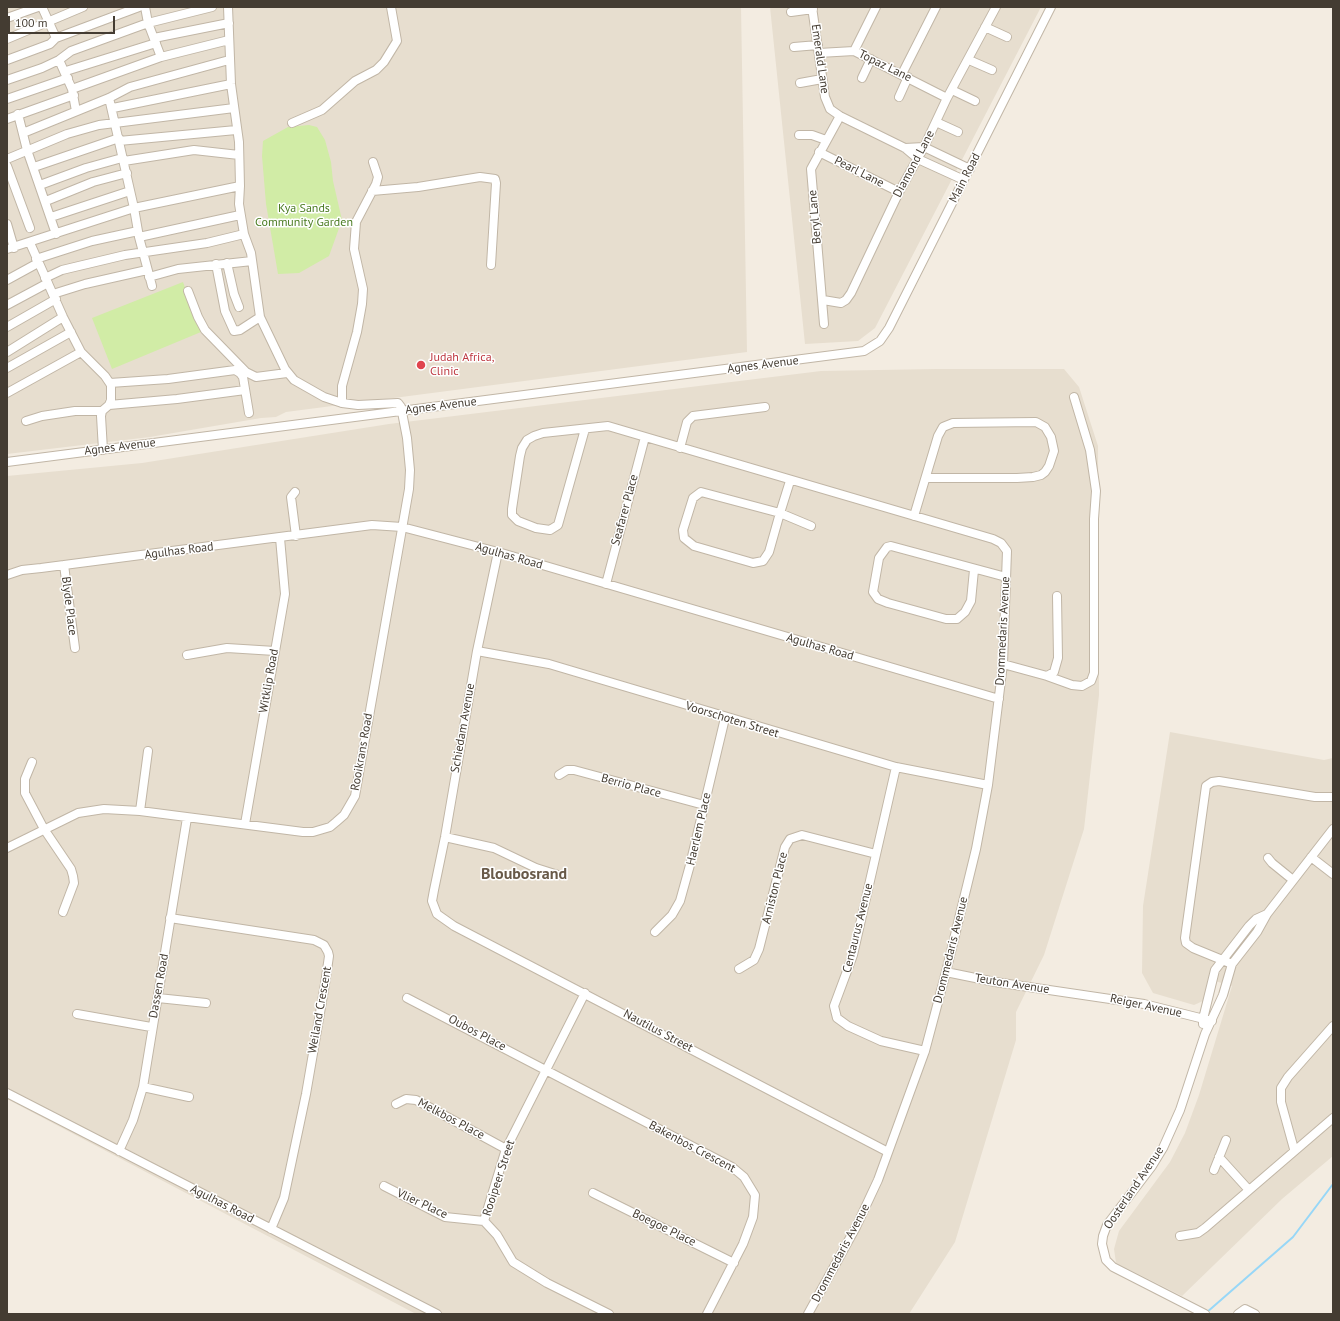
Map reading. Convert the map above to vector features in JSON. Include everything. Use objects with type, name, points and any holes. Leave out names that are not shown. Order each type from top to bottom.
[{"type":"street","points":[[7,18],[38,7]]},
{"type":"street","points":[[42,7],[47,22],[56,38]]},
{"type":"street","points":[[7,39],[83,7]]},
{"type":"street","points":[[7,60],[50,44],[56,38],[139,7]]},
{"type":"street","points":[[145,7],[148,22],[161,57]]},
{"type":"street","points":[[7,80],[60,60],[71,51],[148,22],[212,7]]},
{"type":"street","points":[[228,7],[231,84],[239,154],[240,215],[252,261],[260,317],[288,373],[294,380],[310,390],[342,403],[366,405],[395,403],[399,405],[402,411]]},
{"type":"street","points":[[292,123],[327,106],[355,81],[376,70],[384,62],[397,41],[391,7]]},
{"type":"street","points":[[854,51],[876,7]]},
{"type":"street","points":[[899,97],[905,76],[936,7]]},
{"type":"street","name":"Diamond Lane","points":[[823,300],[841,303],[848,298],[899,192],[918,159],[947,98],[969,60],[996,7]]},
{"type":"street","name":"Main Road","points":[[874,346],[880,341],[888,328],[1051,7]]},
{"type":"street","points":[[791,12],[813,8]]},
{"type":"street","name":"Emerald Lane","points":[[813,8],[826,101],[830,109],[840,116]]},
{"type":"street","points":[[7,99],[155,40],[229,23]]},
{"type":"street","points":[[985,27],[1007,37]]},
{"type":"street","points":[[7,119],[161,57],[229,40]]},
{"type":"street","name":"Topaz Lane","points":[[794,47],[854,51],[947,98]]},
{"type":"street","points":[[862,78],[871,59]]},
{"type":"street","points":[[60,60],[73,92],[76,111]]},
{"type":"street","points":[[23,133],[109,98],[130,87],[230,60]]},
{"type":"street","points":[[969,60],[992,70]]},
{"type":"street","points":[[800,83],[822,79]]},
{"type":"street","points":[[113,108],[231,84]]},
{"type":"street","points":[[952,90],[975,101]]},
{"type":"street","points":[[109,98],[113,108],[127,173],[138,234],[150,278]]},
{"type":"street","points":[[7,158],[80,130],[99,125],[234,108]]},
{"type":"street","points":[[18,114],[27,150],[46,201],[56,234]]},
{"type":"street","points":[[840,116],[905,148],[918,159],[964,180]]},
{"type":"street","name":"Beryl Lane","points":[[824,324],[811,173],[812,164],[840,116]]},
{"type":"street","points":[[936,122],[958,132]]},
{"type":"street","points":[[34,167],[119,140],[236,130]]},
{"type":"street","points":[[799,135],[812,135],[826,140]]},
{"type":"street","points":[[905,148],[924,147],[970,169]]},
{"type":"street","points":[[40,185],[86,168],[123,160],[194,150],[239,154]]},
{"type":"street","name":"Pearl Lane","points":[[819,152],[899,192]]},
{"type":"street","points":[[342,403],[342,386],[357,332],[362,304],[363,289],[354,249],[356,222],[378,177],[373,162]]},
{"type":"street","points":[[7,166],[30,228]]},
{"type":"street","points":[[46,201],[93,182],[127,173]]},
{"type":"street","points":[[372,191],[418,187],[480,177],[495,179],[491,265]]},
{"type":"street","points":[[7,224],[10,249],[134,208],[240,186]]},
{"type":"street","points":[[51,217],[130,191]]},
{"type":"street","points":[[7,280],[37,261],[92,241],[240,215]]},
{"type":"street","points":[[7,305],[47,281],[62,270],[124,255],[207,243],[244,234]]},
{"type":"street","points":[[30,243],[63,317],[81,352],[110,383],[112,392],[109,405]]},
{"type":"street","points":[[7,327],[54,296],[85,284],[150,278],[178,269],[252,261]]},
{"type":"street","points":[[228,263],[234,294],[239,307]]},
{"type":"street","points":[[216,264],[225,311],[234,331],[240,330],[260,317]]},
{"type":"street","points":[[188,291],[198,317],[205,330],[246,372],[256,377],[288,373]]},
{"type":"street","points":[[7,352],[63,317]]},
{"type":"street","points":[[7,368],[71,332]]},
{"type":"street","name":"Agnes Avenue","points":[[7,462],[857,353],[874,346]]},
{"type":"street","points":[[7,393],[81,352]]},
{"type":"street","points":[[110,383],[168,379],[236,370],[243,377],[249,413]]},
{"type":"street","points":[[103,450],[100,423],[102,411],[109,405],[177,399],[245,390]]},
{"type":"street","points":[[1003,664],[1047,676],[1072,685],[1082,686],[1091,681],[1094,673],[1094,518],[1096,491],[1090,450],[1074,397]]},
{"type":"street","points":[[680,448],[687,422],[693,416],[765,407]]},
{"type":"street","points":[[26,421],[42,416],[75,411],[102,411]]},
{"type":"street","name":"Rooikrans Road","points":[[7,848],[44,828],[85,811],[104,809],[140,811],[303,832],[313,832],[330,827],[344,815],[354,796],[402,527],[410,470],[407,438],[402,411]]},
{"type":"street","points":[[585,429],[558,525],[550,530],[536,528],[518,521],[512,515],[512,509],[521,452],[527,440],[543,433],[608,426],[790,481],[914,516],[927,478],[938,436],[943,427],[947,425],[1036,422],[1045,428],[1051,437],[1054,451],[1046,472],[1041,475],[1018,478],[927,478]]},
{"type":"street","name":"Seafarer Place","points":[[606,584],[645,436]]},
{"type":"street","points":[[790,481],[780,513],[769,552],[766,558],[758,563],[694,546],[686,541],[683,534],[693,498],[701,492],[780,513],[811,526]]},
{"type":"street","points":[[295,492],[291,497],[296,536]]},
{"type":"street","name":"Drommedaris Avenue","points":[[808,1314],[866,1207],[925,1051],[976,849],[988,785],[1003,664],[1007,551],[1001,543],[914,516]]},
{"type":"street","name":"Agulhas Road","points":[[7,575],[22,570],[372,526],[402,527],[498,552],[999,699]]},
{"type":"street","name":"Witklip Road","points":[[245,824],[286,594],[280,538]]},
{"type":"street","points":[[974,570],[971,601],[965,612],[957,619],[946,619],[888,603],[878,599],[873,592],[879,558],[887,548],[891,546],[974,570],[1006,577]]},
{"type":"street","name":"Schiedam Avenue","points":[[433,906],[434,890],[445,837],[477,650],[498,552]]},
{"type":"street","name":"Blyde Place","points":[[64,565],[74,648]]},
{"type":"street","points":[[1047,676],[1054,672],[1058,663],[1057,596]]},
{"type":"street","points":[[187,655],[228,648],[275,651]]},
{"type":"street","name":"Voorschoten Street","points":[[477,650],[548,664],[725,718],[896,767],[988,785]]},
{"type":"street","name":"Haerlem Place","points":[[655,932],[670,918],[680,901],[725,718]]},
{"type":"street","points":[[140,811],[148,751]]},
{"type":"street","points":[[32,762],[25,779],[25,793],[44,828],[71,869],[73,876],[74,883],[62,912]]},
{"type":"street","name":"Centaurus Avenue","points":[[896,767],[853,955],[836,998],[835,1011],[840,1021],[871,1037],[925,1051]]},
{"type":"street","name":"Berrio Place","points":[[559,775],[563,771],[570,770],[704,805]]},
{"type":"street","points":[[1332,798],[1315,797],[1219,781],[1212,782],[1206,786],[1185,938],[1186,943],[1193,948],[1223,959],[1232,964],[1256,932],[1267,914],[1333,829]]},
{"type":"street","name":"Dassen Road","points":[[119,1151],[133,1120],[143,1088],[151,1027],[158,998],[187,818]]},
{"type":"street","name":"Arniston Place","points":[[739,968],[754,960],[759,949],[785,847],[790,839],[802,835],[876,854]]},
{"type":"street","points":[[445,837],[494,848],[540,870],[558,875]]},
{"type":"street","points":[[1311,857],[1333,874]]},
{"type":"street","points":[[1268,858],[1293,880]]},
{"type":"street","name":"Nautilus Street","points":[[433,906],[437,914],[447,922],[888,1152]]},
{"type":"street","points":[[1203,1019],[1213,974],[1223,959],[1253,922],[1267,914]]},
{"type":"street","name":"Weiland Crescent","points":[[170,918],[314,940],[324,945],[330,956],[287,1183],[282,1206],[271,1228]]},
{"type":"street","name":"Oosterland Avenue","points":[[1202,1312],[1119,1271],[1106,1260],[1102,1244],[1105,1228],[1152,1166],[1163,1148],[1190,1083],[1205,1034],[1212,1022],[1223,995],[1232,964]]},
{"type":"street","name":"Teuton Avenue","points":[[946,972],[995,982],[1078,995]]},
{"type":"street","name":"Rooipeer Street","points":[[585,993],[506,1149],[484,1221],[497,1235],[513,1262],[547,1283],[609,1314]]},
{"type":"street","name":"Reiger Avenue","points":[[1078,995],[1144,1004],[1212,1022]]},
{"type":"street","points":[[158,998],[206,1003]]},
{"type":"street","name":"Oubos Place","points":[[407,998],[547,1070]]},
{"type":"street","points":[[77,1014],[151,1027]]},
{"type":"street","name":"Oosterland Avenue","points":[[1203,1019],[1205,1034]]},
{"type":"street","points":[[1294,1150],[1280,1102],[1281,1088],[1288,1077],[1333,1026]]},
{"type":"street","name":"Bakenbos Crescent","points":[[547,1070],[732,1167],[744,1177],[755,1195],[755,1211],[746,1238],[707,1314]]},
{"type":"street","points":[[143,1088],[190,1097]]},
{"type":"street","name":"Agulhas Road","points":[[7,1093],[437,1314]]},
{"type":"street","name":"Melkbos Place","points":[[396,1104],[406,1099],[416,1100],[506,1149]]},
{"type":"street","points":[[1180,1236],[1199,1232],[1333,1118]]},
{"type":"street","points":[[1214,1170],[1226,1140]]},
{"type":"street","points":[[1219,1158],[1248,1189]]},
{"type":"street","name":"Vlier Place","points":[[384,1186],[445,1217],[484,1221]]},
{"type":"street","name":"Boegoe Place","points":[[593,1193],[734,1263]]},
{"type":"street","points":[[1238,1314],[1245,1309],[1255,1314]]},
{"type":"shaded area","points":[[7,7],[741,7],[747,352],[286,412],[276,417],[261,418],[150,437],[7,454]]},
{"type":"shaded area","points":[[770,7],[1041,7],[875,328],[858,341],[805,344]]},
{"type":"shaded area","points":[[1064,369],[1079,387],[1098,446],[1099,695],[1084,829],[1044,955],[1016,1012],[1016,1040],[955,1242],[909,1314],[416,1314],[7,1099],[7,476],[142,463],[389,424],[821,371]]},
{"type":"shaded area","points":[[1170,732],[1324,760],[1333,758],[1333,1156],[1282,1199],[1182,1296],[1116,1263],[1114,1249],[1119,1231],[1170,1162],[1185,1133],[1199,1095],[1232,986],[1208,979],[1203,1001],[1194,1005],[1153,993],[1142,973],[1143,906]]},
{"type":"green space","name":"Kya Sands Community Garden","points":[[309,125],[317,127],[325,140],[331,162],[333,181],[342,220],[329,256],[299,273],[278,274],[266,204],[262,156],[263,141],[288,127]]},
{"type":"green space","points":[[183,282],[201,332],[112,369],[92,318]]},
{"type":"waterway","points":[[1206,1313],[1293,1237],[1333,1184]]},
{"type":"place","name":"Judah Africa, Clinic","points":[[421,365]]},
{"type":"district","name":"Bloubosrand","points":[[524,874]]}]
